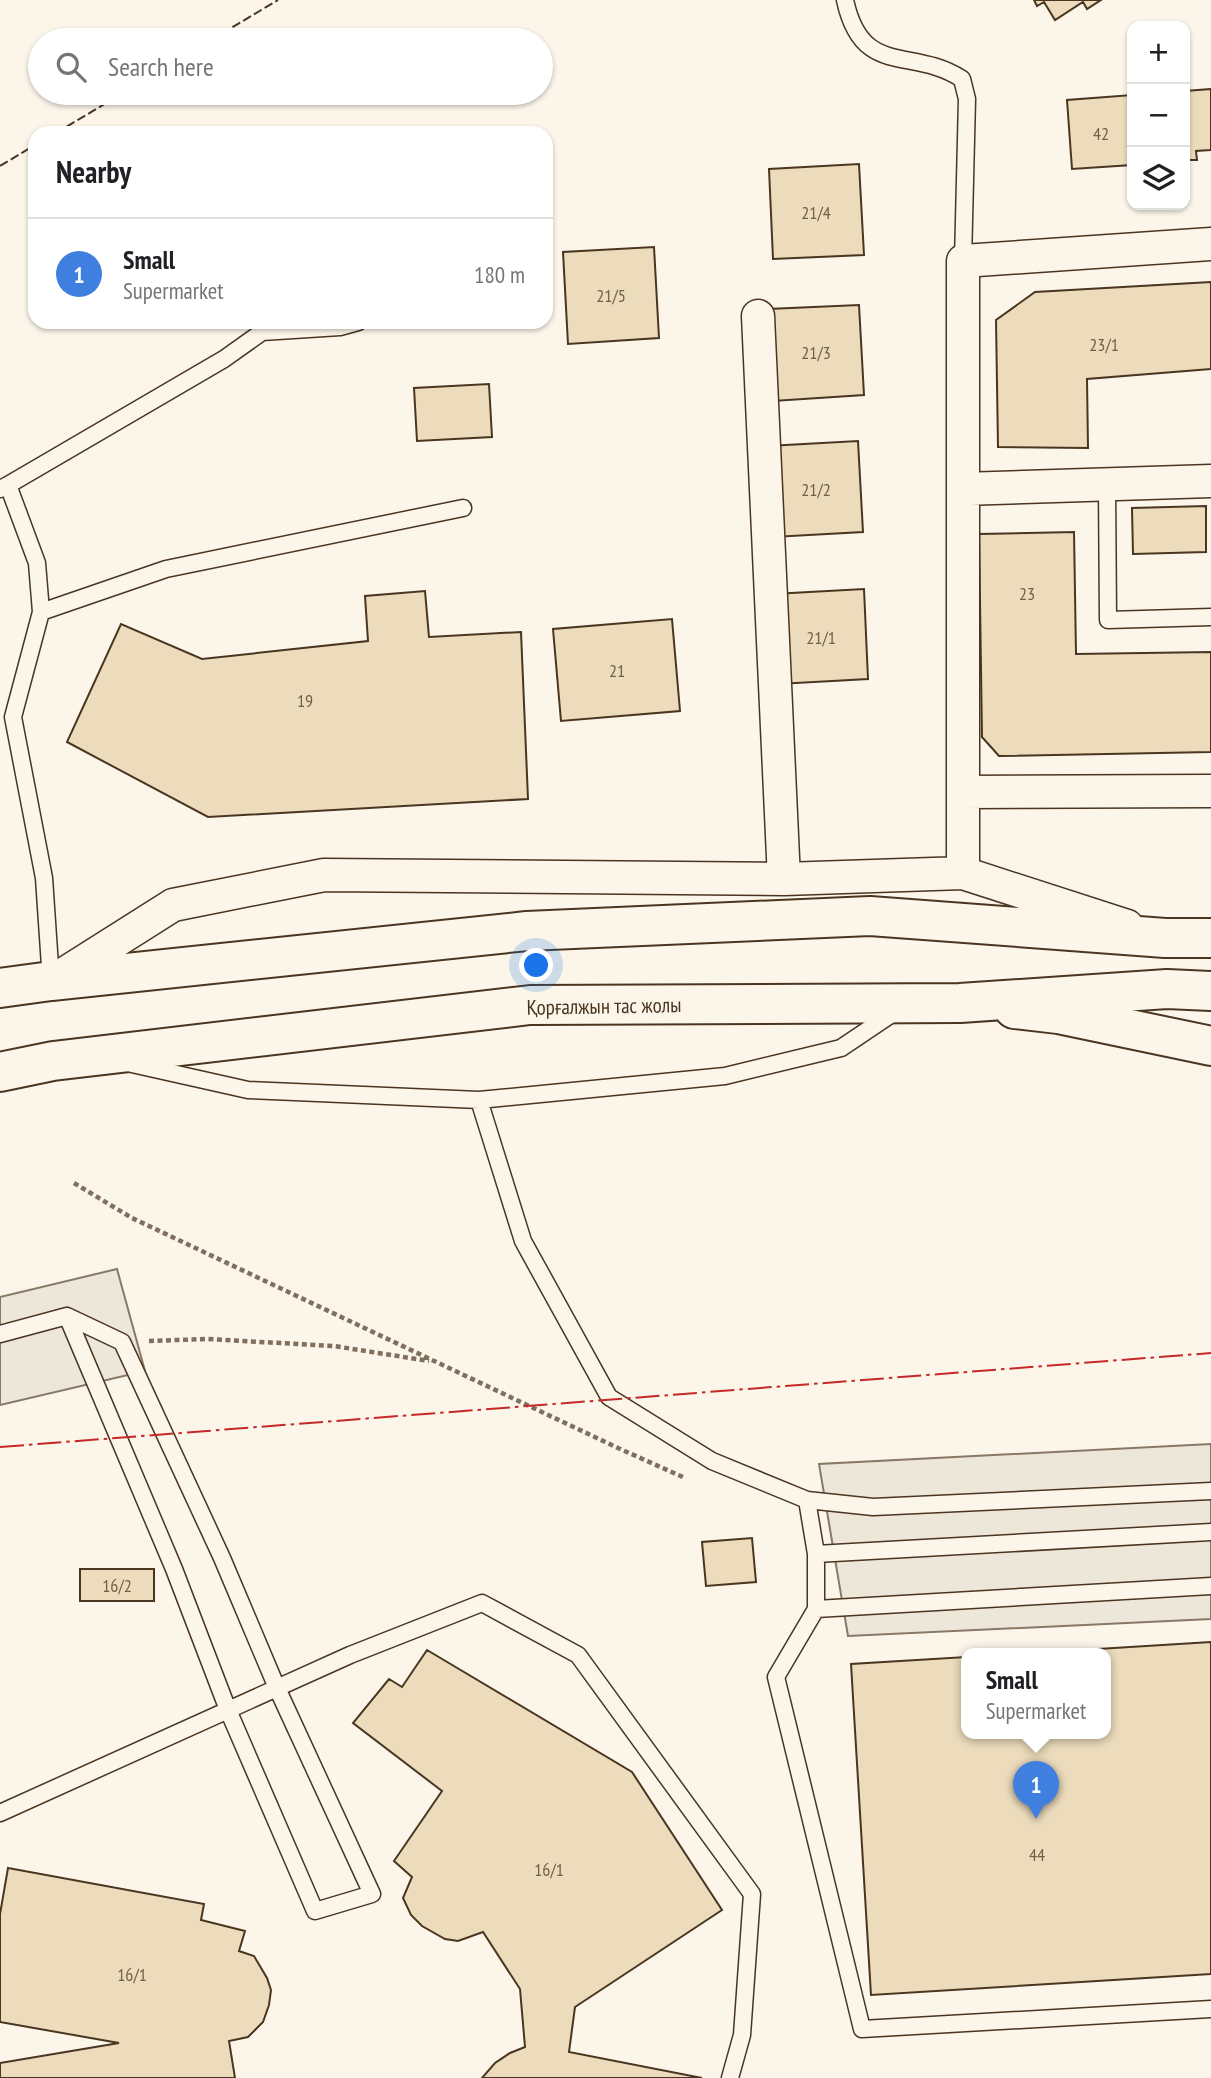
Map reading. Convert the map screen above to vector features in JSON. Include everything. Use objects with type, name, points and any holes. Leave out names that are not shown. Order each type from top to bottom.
[{"type":"main road","points":[[0,988],[527,931],[842,917],[870,916],[1165,938],[1211,938]]},
{"type":"main road","points":[[1165,938],[1211,926]]},
{"type":"main road","name":"Қорғалжын тас жолы","points":[[0,1072],[53,1062],[530,1005],[960,1003],[1167,989],[1211,991]]},
{"type":"main road","points":[[960,1003],[1058,1014],[1211,1046]]},
{"type":"street","points":[[963,873],[963,261],[1211,244]]},
{"type":"street","points":[[758,316],[784,879]]},
{"type":"street","points":[[963,489],[1211,481]]},
{"type":"street","points":[[962,792],[1211,790]]},
{"type":"street","points":[[53,981],[173,905],[324,875],[784,879],[963,873],[1165,938]]},
{"type":"lane","points":[[845,0],[850,24],[875,53],[949,71],[962,79],[967,99],[963,261]]},
{"type":"lane","points":[[53,981],[44,878],[13,717],[41,612],[37,563],[4,487],[224,359],[262,332],[309,329]]},
{"type":"lane","points":[[1107,485],[1108,620],[1211,617]]},
{"type":"lane","points":[[41,612],[166,569],[463,508]]},
{"type":"lane","points":[[99,1057],[248,1090],[479,1100],[725,1076],[841,1048],[906,1004]]},
{"type":"lane","points":[[479,1100],[523,1241],[609,1396],[712,1461],[807,1500],[873,1507],[1211,1491]]},
{"type":"lane","points":[[0,1334],[67,1316],[122,1342],[372,1894],[315,1911],[228,1710],[174,1569],[67,1316]]},
{"type":"lane","points":[[807,1500],[816,1554],[816,1609],[776,1677],[862,2029],[1211,2009]]},
{"type":"lane","points":[[816,1554],[1211,1532]]},
{"type":"lane","points":[[816,1609],[1211,1586]]},
{"type":"lane","points":[[0,1813],[349,1655],[482,1603],[578,1655],[752,1894],[742,2035],[730,2078]]},
{"type":"path","points":[[74,1183],[132,1218],[688,1479]]},
{"type":"path","points":[[122,1342],[207,1339],[334,1346],[437,1363]]},
{"type":"shaded area","points":[[117,1269],[145,1371],[0,1405],[0,1297]]},
{"type":"shaded area","points":[[1211,1444],[1211,1619],[848,1636],[819,1464]]},
{"type":"building","points":[[1034,0],[1101,0],[1087,9],[1083,2],[1055,20],[1044,2],[1037,6]]},
{"type":"building","points":[[1211,89],[1211,150],[1196,151],[1197,160],[1190,160],[1190,91]]},
{"type":"building","points":[[1127,95],[1127,165],[1072,169],[1067,100]]},
{"type":"building","points":[[859,164],[864,255],[773,259],[769,169]]},
{"type":"building","points":[[654,247],[659,338],[568,344],[563,252]]},
{"type":"building","points":[[1211,282],[1211,369],[1087,379],[1088,448],[998,447],[996,320],[1035,292]]},
{"type":"building","points":[[859,305],[864,395],[773,401],[768,309]]},
{"type":"building","points":[[489,384],[492,437],[417,441],[414,388]]},
{"type":"building","points":[[858,441],[863,532],[773,537],[768,446]]},
{"type":"building","points":[[1206,506],[1206,552],[1133,554],[1132,508]]},
{"type":"building","points":[[1074,532],[1076,654],[1211,652],[1211,752],[999,756],[982,737],[979,534]]},
{"type":"building","points":[[864,589],[868,679],[778,684],[773,594]]},
{"type":"building","points":[[425,591],[429,637],[521,632],[528,799],[208,817],[67,742],[121,624],[202,659],[368,641],[365,596]]},
{"type":"building","points":[[672,619],[680,711],[561,721],[553,629]]},
{"type":"building","points":[[752,1538],[756,1582],[706,1586],[702,1542]]},
{"type":"building","points":[[80,1569],[154,1569],[154,1601],[80,1601]]},
{"type":"building","points":[[1211,1642],[1211,1974],[871,1995],[851,1664],[961,1657],[961,1739],[1111,1739],[1111,1648]]},
{"type":"building","points":[[427,1650],[632,1772],[722,1910],[575,2007],[569,2052],[702,2078],[482,2078],[495,2063],[525,2047],[520,1989],[483,1932],[458,1941],[445,1939],[422,1926],[411,1915],[403,1898],[412,1877],[394,1861],[442,1791],[353,1723],[389,1679],[402,1687]]},
{"type":"building","points":[[8,1868],[204,1904],[201,1920],[245,1931],[239,1951],[254,1956],[271,1990],[263,2022],[248,2037],[229,2041],[235,2078],[0,2078],[0,2063],[119,2043],[0,2022],[0,1914]]},
{"type":"fence","points":[[231,28],[278,0]]},
{"type":"fence","points":[[68,126],[103,105]]},
{"type":"fence","points":[[0,166],[28,149]]},
{"type":"power","points":[[0,1447],[1211,1353]]},
{"type":"place","name":"Small","points":[[1036,1819]]}]
